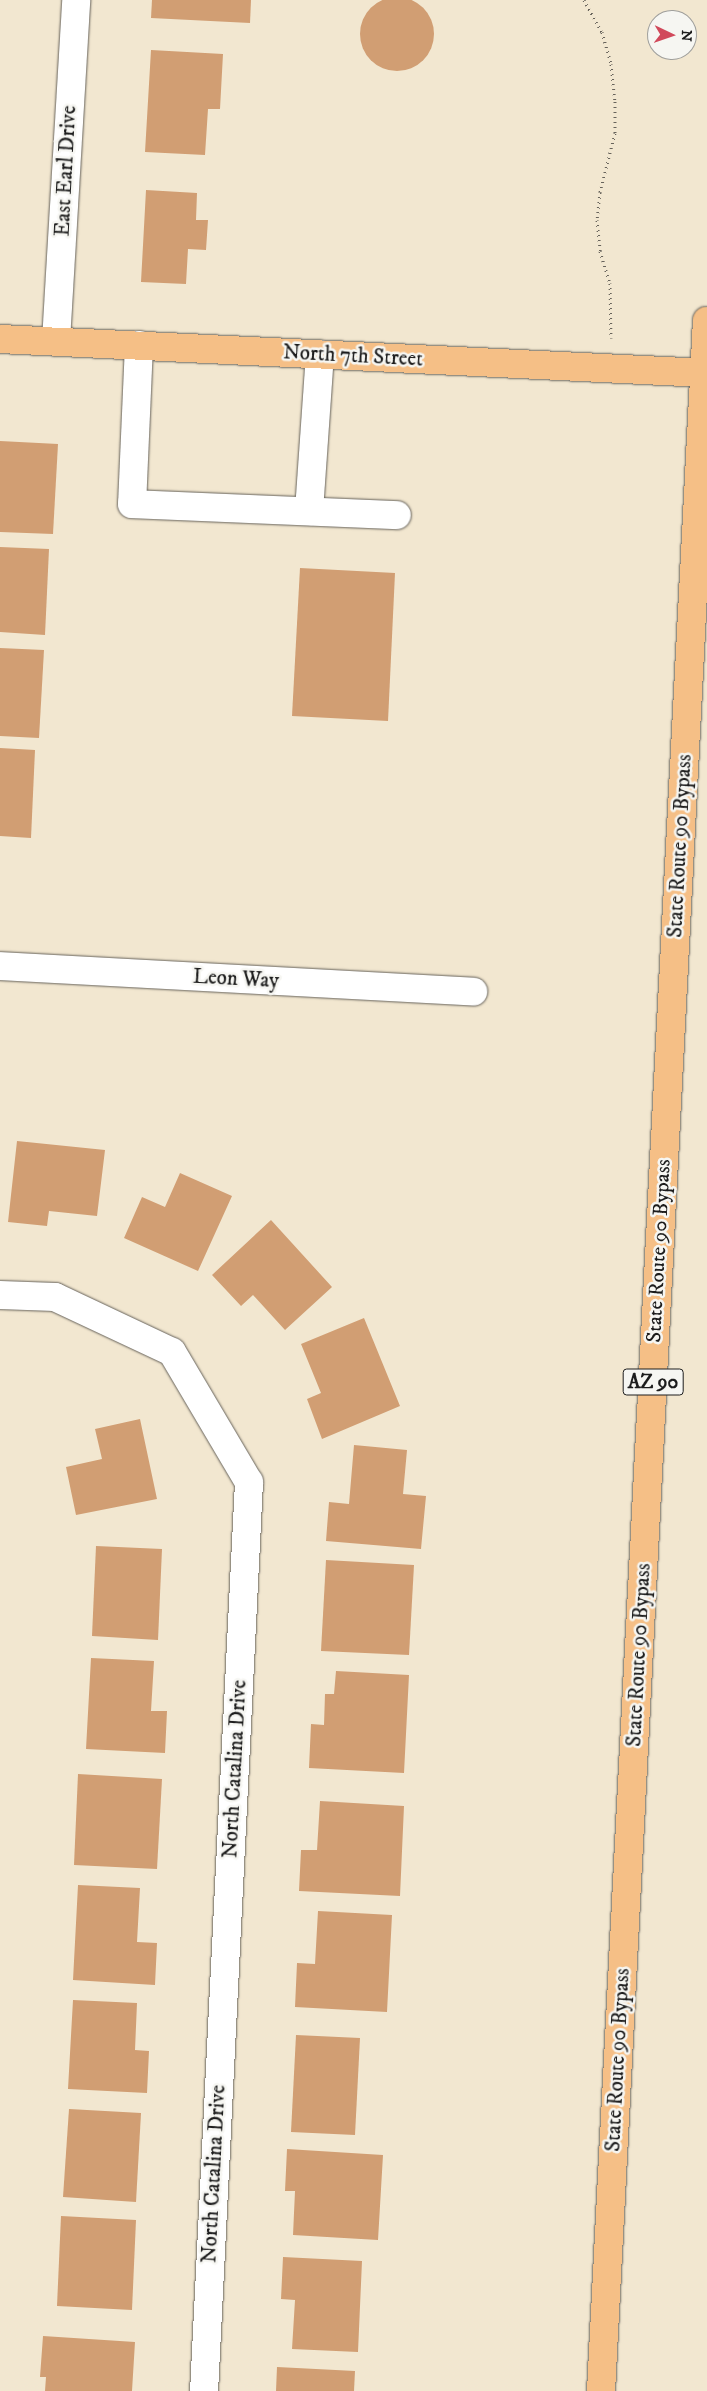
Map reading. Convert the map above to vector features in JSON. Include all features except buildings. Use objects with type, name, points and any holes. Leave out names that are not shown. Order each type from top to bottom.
[{"type":"main road","name":"State Route 90 Bypass","points":[[601,2391],[706,373],[707,321]]},
{"type":"main road","name":"North 7th Street","points":[[0,339],[706,373]]},
{"type":"street","name":"East Earl Drive","points":[[56,341],[76,0]]},
{"type":"street","points":[[139,345],[132,504],[397,515]]},
{"type":"street","points":[[309,511],[320,354]]},
{"type":"street","name":"Leon Way","points":[[0,966],[473,992]]},
{"type":"street","name":"North Catalina Drive","points":[[0,1295],[55,1297],[172,1352],[249,1482],[204,2391]]},
{"type":"path","points":[[584,0],[602,32],[611,64],[615,101],[615,133],[600,192],[597,220],[600,251],[610,282],[612,369]]}]
